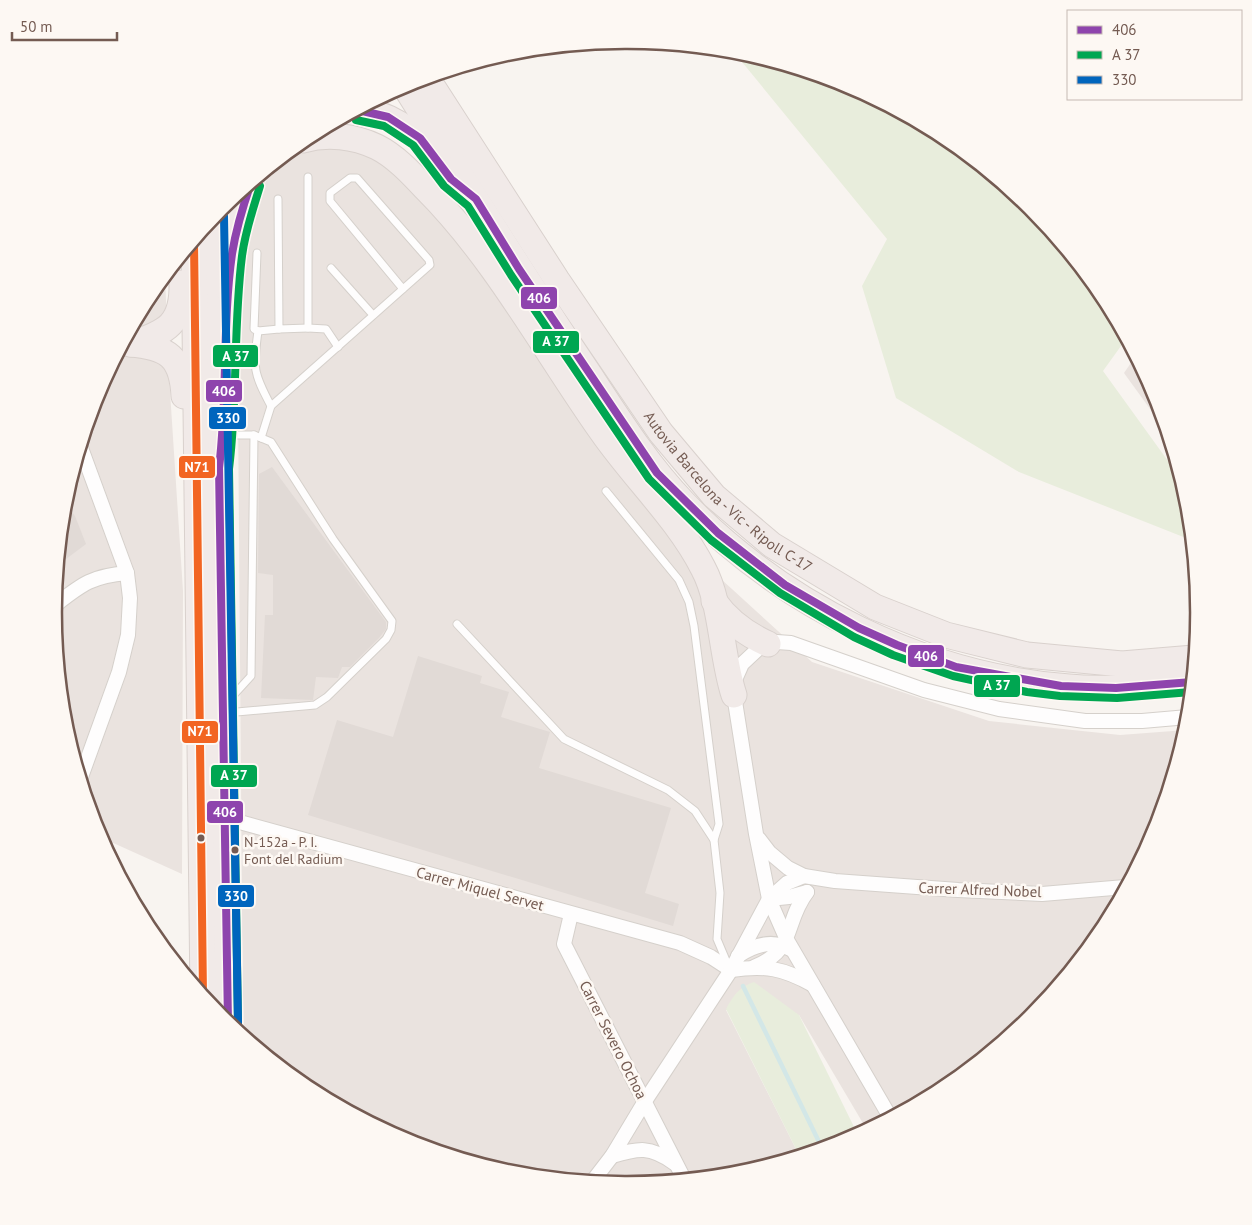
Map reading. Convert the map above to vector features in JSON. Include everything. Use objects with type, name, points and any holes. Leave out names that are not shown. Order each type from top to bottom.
[{"type":"highway","name":"Autovia Barcelona - Vic - Ripoll C-17","points":[[432,84],[557,280],[661,433],[714,496],[772,545],[875,607],[946,635],[1027,655],[1122,664],[1188,659]]},
{"type":"highway","name":"Autovia Barcelona - Vic - Ripoll C-17","points":[[409,93],[519,269],[657,473],[684,503],[734,548],[789,590],[859,629],[938,662],[1022,681],[1070,687],[1116,688],[1185,683]]},
{"type":"highway","points":[[367,112],[388,117],[420,138],[451,179],[476,199]]},
{"type":"highway","points":[[325,136],[344,136],[378,147],[401,164],[438,201],[462,229],[496,275],[626,466],[682,533],[704,569],[714,601],[726,671],[734,696]]},
{"type":"highway","points":[[219,468],[226,428],[228,297],[233,249],[250,193]]},
{"type":"highway","points":[[214,228],[228,1012]]},
{"type":"highway","points":[[194,251],[203,985]]},
{"type":"highway","points":[[169,354],[169,340],[182,299],[182,265]]},
{"type":"highway","points":[[132,342],[164,331],[175,321]]},
{"type":"highway","points":[[131,344],[148,345],[169,354],[178,364],[183,381],[190,517],[198,555]]},
{"type":"highway","points":[[714,601],[723,613],[741,629],[768,644]]},
{"type":"street","points":[[84,457],[126,573],[130,598],[128,635],[119,672],[84,767]]},
{"type":"street","points":[[62,600],[84,583],[104,575],[126,573]]},
{"type":"street","points":[[887,1112],[814,986],[788,946],[769,899],[756,834],[734,696],[734,682],[742,664],[758,649],[768,644],[791,643],[924,690],[998,709],[1085,721],[1180,717]]},
{"type":"street","name":"Carrer Miquel Servet","points":[[225,818],[696,949],[731,970]]},
{"type":"street","name":"Carrer Alfred Nobel","points":[[756,834],[778,861],[804,876],[835,882],[1032,893],[1118,888]]},
{"type":"street","points":[[597,1175],[612,1156],[645,1101],[731,970],[769,899],[787,883],[804,876]]},
{"type":"street","name":"Carrer Alfred Nobel","points":[[769,899],[789,898],[835,882]]},
{"type":"street","points":[[731,970],[754,966],[771,959],[788,946],[795,909],[807,892]]},
{"type":"street","name":"Carrer Severo Ochoa","points":[[571,914],[564,944],[681,1173]]},
{"type":"street","points":[[738,956],[747,950],[767,943],[788,946]]},
{"type":"street","points":[[754,966],[783,970],[814,986]]},
{"type":"street","points":[[612,1156],[640,1149],[650,1150],[660,1153],[677,1164]]},
{"type":"lane","points":[[308,177],[308,328]]},
{"type":"lane","points":[[223,710],[250,676],[258,437],[271,406],[338,346],[403,289],[430,265],[429,260],[357,178],[350,178],[330,193],[330,201],[403,289]]},
{"type":"lane","points":[[278,199],[279,329]]},
{"type":"lane","points":[[256,253],[254,329],[258,331],[308,328],[326,329],[338,346]]},
{"type":"lane","points":[[331,268],[373,315]]},
{"type":"lane","points":[[258,331],[253,365],[258,382],[271,406]]},
{"type":"lane","points":[[223,710],[315,705],[327,697],[386,640],[392,630],[392,621],[333,539],[271,442],[258,437],[231,435],[226,428]]},
{"type":"lane","points":[[606,491],[679,580],[689,602],[694,626],[719,824],[714,840],[720,893],[717,939],[731,970]]},
{"type":"lane","points":[[457,624],[564,739],[668,790],[682,799],[695,811],[714,840]]},
{"type":"shaded area","points":[[321,142],[369,151],[436,210],[687,548],[812,662],[989,721],[1120,735],[1177,731],[1160,794],[1147,828],[1132,862],[1095,926],[1050,984],[1025,1011],[969,1060],[908,1101],[863,1123],[799,1015],[726,1010],[796,1149],[772,1157],[700,1171],[663,1175],[589,1175],[552,1171],[480,1157],[410,1133],[344,1101],[283,1060],[243,1026],[237,281],[248,221],[268,178],[308,148]]},
{"type":"shaded area","points":[[165,287],[169,376],[183,591],[182,874],[111,842],[92,794],[81,758],[67,686],[63,649],[63,576],[67,539],[81,467],[92,431],[120,363]]},
{"type":"shaded area","points":[[1131,362],[1153,413],[1124,373]]},
{"type":"green space","points":[[741,61],[772,68],[842,92],[908,124],[969,165],[1025,214],[1073,269],[1095,299],[1122,345],[1103,371],[1170,464],[1185,538],[1019,472],[896,398],[862,286],[887,239]]},
{"type":"green space","points":[[754,982],[799,1015],[854,1127],[796,1149],[726,1009],[737,992],[744,986]]},
{"type":"building","points":[[272,467],[386,622],[386,629],[379,638],[350,667],[342,667],[338,678],[316,677],[313,700],[261,698],[265,615],[273,615],[273,575],[258,573],[259,474]]},
{"type":"building","points":[[72,512],[75,516],[86,544],[65,560]]},
{"type":"building","points":[[418,656],[482,676],[480,683],[509,692],[501,717],[550,732],[539,768],[671,808],[645,893],[679,904],[673,926],[308,815],[337,720],[393,737]]},
{"type":"waterway","points":[[743,986],[819,1142]]},
{"type":"transit line","name":"406","points":[[367,112],[388,117],[420,138],[451,179],[476,199],[519,269],[657,473],[718,533],[785,585],[859,628],[897,645],[956,667],[1061,686],[1116,688],[1185,683]]},
{"type":"transit line","points":[[356,120],[384,126],[413,145],[444,186],[468,206],[511,275],[649,479],[711,540],[780,593],[854,637],[893,655],[953,676],[1027,692],[1060,696],[1117,698],[1184,693]]},
{"type":"transit line","points":[[238,1021],[229,469],[234,416],[239,283],[243,247],[260,186]]},
{"type":"transit line","name":"406","points":[[228,1012],[219,468],[222,441],[229,281],[232,254],[247,195]]},
{"type":"transit line","name":"330","points":[[224,217],[238,1021]]},
{"type":"transit line","name":"N71","points":[[194,251],[203,985]]},
{"type":"place","name":"N-152a - P. I. Font del Radium","points":[[235,850]]}]
